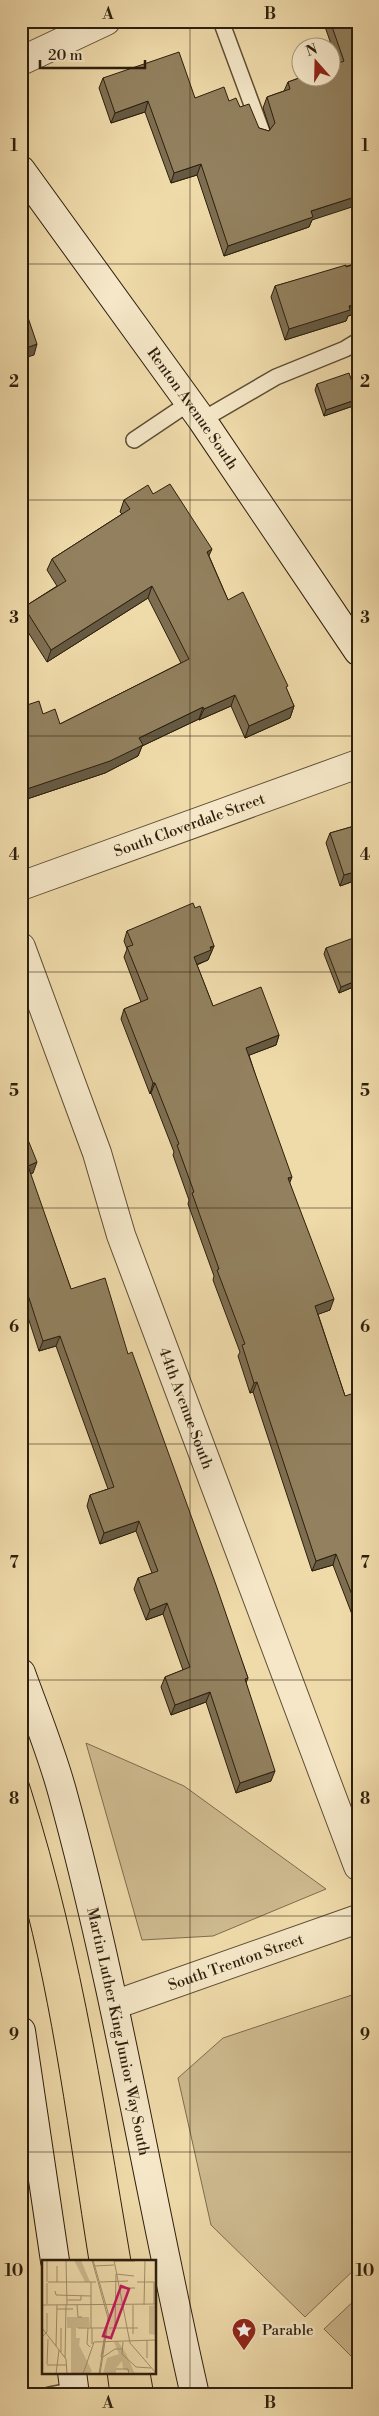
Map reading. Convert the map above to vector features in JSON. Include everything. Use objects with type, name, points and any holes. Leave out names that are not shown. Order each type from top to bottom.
[{"type":"street","points":[[21,60],[106,21]]},
{"type":"street","name":"Renton Avenue South","points":[[21,170],[195,412],[358,652]]},
{"type":"street","name":"South Cloverdale Street","points":[[21,886],[358,764]]},
{"type":"street","name":"44th Avenue South","points":[[21,947],[97,1153],[121,1235],[358,1866]]},
{"type":"street","name":"Martin Luther King Junior Way South","points":[[21,1674],[61,1790],[114,2005],[165,2264],[196,2395]]},
{"type":"street","name":"South Trenton Street","points":[[114,2005],[358,1919]]},
{"type":"street","points":[[22,2038],[55,2260]]},
{"type":"lane","points":[[221,21],[262,132]]},
{"type":"lane","points":[[134,440],[276,377],[345,349],[358,341]]},
{"type":"shaded area","points":[[86,1743],[184,1786],[326,1889],[213,1936],[142,1940]]},
{"type":"shaded area","points":[[358,1993],[358,2266],[305,2317],[211,2225],[178,2078],[223,2038]]},
{"type":"shaded area","points":[[358,2297],[358,2363],[324,2329]]},
{"type":"building","points":[[330,21],[358,21],[358,196],[311,211],[313,217],[228,246],[201,164],[174,173],[148,101],[115,113],[103,78],[179,52],[195,98],[224,87],[229,101],[236,98],[240,107],[249,104],[259,128],[269,131],[275,123],[267,97],[290,89],[288,82],[292,81],[292,88],[342,88],[342,62],[344,61],[342,38],[336,38]]},
{"type":"building","points":[[358,263],[358,304],[349,306],[350,310],[289,329],[275,286]]},
{"type":"building","points":[[21,297],[37,344],[21,350]]},
{"type":"building","points":[[349,373],[358,399],[326,410],[317,384]]},
{"type":"building","points":[[170,484],[212,549],[207,552],[228,600],[243,592],[288,686],[286,687],[294,706],[249,726],[235,695],[204,709],[203,707],[139,738],[143,745],[110,761],[24,790],[21,782],[21,707],[39,701],[43,714],[55,709],[60,724],[189,659],[152,586],[51,650],[24,607],[66,581],[52,559],[130,509],[124,500],[148,485],[153,494]]},
{"type":"building","points":[[358,825],[358,871],[344,875],[330,833]]},
{"type":"building","points":[[193,903],[195,908],[200,906],[214,946],[210,947],[211,950],[194,957],[213,1006],[261,987],[279,1035],[246,1048],[292,1177],[288,1178],[334,1299],[315,1306],[345,1396],[354,1393],[358,1406],[358,1462],[352,1464],[358,1481],[358,1610],[336,1554],[316,1561],[257,1382],[254,1383],[242,1345],[245,1344],[217,1270],[219,1269],[177,1145],[179,1144],[124,1009],[148,999],[127,947],[133,945],[127,931]]},
{"type":"building","points":[[356,937],[358,940],[358,980],[341,987],[326,948]]},
{"type":"building","points":[[26,1135],[37,1162],[28,1166],[71,1289],[105,1278],[128,1354],[132,1352],[216,1585],[248,1678],[245,1679],[275,1771],[240,1783],[210,1692],[175,1705],[165,1677],[190,1667],[167,1603],[150,1610],[138,1578],[158,1571],[139,1521],[104,1533],[90,1495],[114,1487],[60,1336],[43,1341],[28,1295],[21,1297],[21,1137]]},
{"type":"tram line","points":[[21,1759],[41,1821],[73,1945],[98,2071],[131,2260]]},
{"type":"tram line","points":[[21,1888],[33,1934],[52,2027],[89,2260]]},
{"type":"tram line","points":[[107,2374],[110,2395]]},
{"type":"tram line","points":[[150,2374],[154,2395]]},
{"type":"place","name":"Parable","points":[[244,2351]]}]
